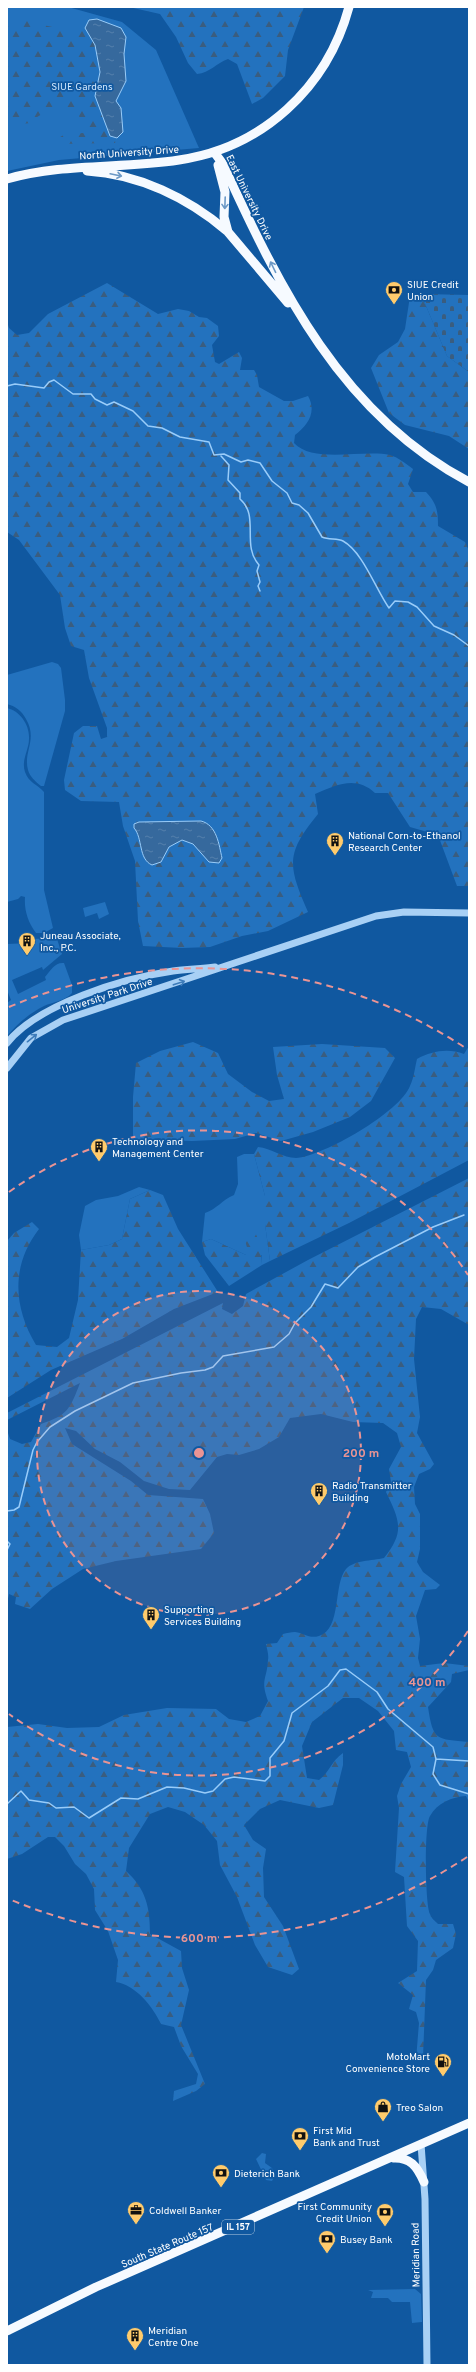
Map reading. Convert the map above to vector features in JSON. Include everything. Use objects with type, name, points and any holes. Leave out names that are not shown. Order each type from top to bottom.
[{"type":"main road","name":"North University Drive","points":[[7,178],[50,169],[162,162],[214,152],[257,132],[281,116],[296,101],[327,61],[341,30],[349,7]]},
{"type":"main road","name":"East University Drive","points":[[214,152],[224,183],[224,217],[228,232],[306,325],[347,381],[389,426],[420,452],[469,482]]},
{"type":"main road","name":"East University Drive","points":[[214,152],[223,164],[277,276],[306,325]]},
{"type":"main road","points":[[50,169],[96,172],[139,181],[185,200],[228,232]]},
{"type":"main road","name":"South State Route 157","points":[[7,2331],[90,2290],[469,2123]]},
{"type":"main road","points":[[391,2158],[401,2158],[410,2161],[419,2169],[424,2182]]},
{"type":"street","name":"University Park Drive","points":[[7,1068],[23,1046],[53,1024],[376,916],[404,912],[469,913]]},
{"type":"street","name":"University Park Drive","points":[[7,1043],[20,1030],[43,1013],[103,989],[171,971],[229,966]]},
{"type":"street","name":"Meridian Road","points":[[421,2144],[424,2182],[427,2365]]},
{"type":"green space","name":"SIUE Gardens","points":[[7,7],[68,7],[122,22],[156,50],[199,148],[59,160],[7,171]]},
{"type":"green space","points":[[129,7],[304,7],[288,50],[285,76],[263,98],[252,104],[237,64],[228,59],[206,72],[197,74],[188,63],[176,37],[160,14]]},
{"type":"green space","points":[[7,18],[26,20],[64,29],[85,28],[95,45],[100,72],[95,96],[110,135],[117,138],[115,143],[57,144],[57,139],[65,134],[83,133],[85,128],[76,110],[63,109],[51,111],[40,115],[30,123],[7,126]]},
{"type":"green space","points":[[107,283],[158,314],[178,309],[189,311],[199,317],[207,318],[218,326],[219,336],[212,345],[215,362],[219,364],[239,352],[242,358],[240,370],[254,370],[257,375],[259,387],[284,401],[293,401],[308,396],[312,407],[310,418],[304,427],[295,435],[294,443],[313,453],[339,455],[379,454],[390,455],[399,459],[413,469],[408,484],[413,492],[426,492],[433,500],[438,516],[438,526],[465,542],[469,551],[469,886],[457,886],[438,835],[410,827],[388,793],[375,793],[361,784],[346,783],[315,794],[318,814],[307,828],[295,850],[293,861],[296,883],[308,912],[268,931],[242,936],[210,947],[182,948],[143,946],[138,921],[135,861],[123,826],[119,802],[81,801],[65,790],[64,780],[74,733],[83,726],[97,726],[101,739],[107,737],[107,728],[89,678],[84,650],[71,646],[65,628],[60,595],[19,540],[7,532],[7,322],[9,328],[17,335],[29,333],[48,314]]},
{"type":"green space","points":[[421,294],[447,356],[469,372],[469,449],[449,436],[405,425],[389,413],[371,368],[379,355],[398,342],[405,329],[410,296]]},
{"type":"green space","points":[[421,294],[469,295],[469,372],[447,356]]},
{"type":"green space","points":[[52,662],[58,664],[61,668],[65,711],[44,786],[41,786],[31,777],[28,770],[27,757],[31,739],[29,726],[20,711],[7,704],[7,675]]},
{"type":"green space","points":[[7,708],[20,715],[26,724],[29,734],[29,743],[24,763],[25,772],[31,781],[44,792],[44,890],[53,928],[44,933],[36,933],[31,925],[27,916],[25,897],[21,896],[18,899],[7,902]]},
{"type":"green space","points":[[105,902],[109,914],[99,919],[97,913],[85,917],[83,908]]},
{"type":"green space","points":[[33,939],[57,939],[62,954],[43,970],[42,967],[12,980],[18,994],[46,980],[45,977],[53,967],[64,963],[72,985],[72,993],[66,998],[44,1006],[29,1015],[7,1036],[7,1003],[11,1000],[7,990],[7,944],[31,943]]},
{"type":"green space","points":[[193,1042],[218,1053],[228,1074],[252,1092],[269,1101],[284,1099],[277,1075],[273,1047],[322,1044],[385,1048],[395,1058],[371,1101],[350,1117],[313,1132],[281,1141],[256,1133],[235,1139],[192,1141],[133,1139],[133,1097],[136,1063],[160,1051]]},
{"type":"green space","points":[[469,1046],[469,1160],[349,1223],[270,1261],[265,1224],[265,1196],[254,1154],[258,1147],[268,1149],[291,1158],[309,1155],[324,1150],[360,1131],[392,1108],[410,1086],[417,1059],[440,1051],[452,1051],[464,1054]]},
{"type":"green space","points":[[244,1154],[254,1154],[265,1196],[265,1224],[270,1261],[262,1265],[262,1255],[246,1255],[211,1239],[202,1242],[205,1213],[234,1195],[238,1184],[237,1157]]},
{"type":"green space","points":[[469,1178],[469,1325],[441,1309],[422,1307],[416,1319],[414,1359],[420,1417],[417,1433],[434,1464],[430,1469],[419,1474],[414,1487],[415,1504],[420,1514],[420,1549],[417,1562],[423,1572],[440,1585],[436,1589],[425,1590],[416,1616],[420,1639],[418,1658],[420,1666],[444,1663],[469,1666],[469,1670],[452,1674],[451,1682],[428,1707],[434,1732],[438,1736],[443,1739],[469,1742],[469,1802],[466,1796],[445,1802],[433,1811],[428,1822],[426,1865],[428,1907],[434,1921],[438,1924],[453,1924],[456,1934],[453,1948],[436,1960],[433,1970],[426,1980],[423,2057],[416,2060],[419,2023],[416,2012],[409,2009],[413,1995],[398,1983],[417,1971],[418,1941],[407,1926],[404,1877],[395,1872],[399,1808],[397,1796],[401,1784],[411,1767],[407,1752],[396,1750],[394,1731],[378,1711],[359,1698],[343,1698],[312,1722],[302,1746],[307,1778],[319,1780],[326,1774],[336,1759],[343,1753],[343,1765],[333,1805],[319,1808],[280,1800],[260,1809],[244,1825],[253,1840],[266,1849],[263,1868],[264,1897],[283,1926],[299,1969],[292,1975],[268,1967],[255,1945],[237,1897],[220,1865],[217,1841],[204,1825],[185,1812],[168,1807],[150,1814],[129,1848],[126,1871],[138,1885],[146,1899],[150,1934],[181,1951],[182,1968],[189,1990],[181,2025],[205,2084],[196,2091],[173,2101],[174,2091],[196,2084],[198,2074],[181,2046],[174,2027],[161,2024],[149,2004],[137,1992],[130,1987],[116,1982],[118,1960],[108,1931],[95,1910],[94,1889],[86,1874],[75,1864],[64,1846],[55,1837],[48,1837],[22,1854],[7,1859],[7,1727],[38,1724],[67,1728],[99,1727],[124,1715],[167,1708],[216,1709],[229,1719],[246,1722],[260,1716],[268,1701],[264,1688],[268,1658],[266,1644],[277,1643],[283,1634],[288,1633],[295,1632],[315,1637],[326,1632],[331,1625],[334,1616],[342,1576],[346,1569],[358,1562],[384,1558],[391,1549],[398,1533],[398,1526],[395,1511],[386,1492],[391,1482],[389,1469],[401,1447],[397,1433],[383,1423],[353,1422],[321,1414],[290,1418],[279,1437],[259,1449],[239,1455],[227,1454],[217,1457],[190,1490],[169,1489],[144,1481],[120,1462],[95,1449],[76,1431],[65,1428],[72,1444],[131,1481],[148,1495],[203,1499],[210,1514],[214,1533],[201,1549],[116,1561],[83,1569],[52,1589],[30,1609],[15,1604],[16,1597],[9,1594],[7,1603],[7,1430],[10,1439],[22,1444],[31,1442],[41,1424],[63,1414],[67,1410],[80,1383],[7,1420],[7,1413],[223,1303],[222,1309],[232,1314],[243,1306],[246,1294],[308,1260]]},
{"type":"green space","points":[[139,1187],[150,1190],[130,1199],[122,1239],[109,1245],[81,1250],[79,1235],[85,1206],[96,1200],[118,1196]]},
{"type":"green space","points":[[150,1190],[163,1195],[178,1229],[218,1292],[174,1309],[122,1339],[51,1370],[7,1398],[7,1241],[14,1233],[32,1222],[39,1229],[23,1257],[18,1286],[19,1301],[28,1331],[36,1345],[57,1347],[69,1338],[78,1300],[81,1250],[109,1245],[122,1239],[130,1199]]},
{"type":"green space","points":[[255,1232],[261,1246],[262,1265],[229,1286],[205,1255],[202,1242],[211,1239],[246,1255],[249,1254],[243,1234]]},
{"type":"green space","points":[[262,2153],[266,2154],[265,2163],[272,2168],[275,2175],[272,2181],[266,2180],[256,2159]]},
{"type":"green space","points":[[415,2289],[421,2294],[422,2322],[412,2323],[410,2302],[392,2302],[388,2298],[371,2298],[373,2292],[368,2290]]},
{"type":"water","points":[[97,19],[121,28],[126,37],[124,54],[126,81],[116,101],[121,108],[123,132],[117,138],[110,136],[95,96],[100,72],[95,45],[85,28],[89,20]]},
{"type":"water","points":[[201,821],[206,823],[214,831],[222,858],[219,863],[209,862],[193,844],[182,840],[169,847],[161,862],[152,865],[145,858],[139,837],[134,828],[134,824],[139,822]]},
{"type":"waterway","points":[[7,386],[15,384],[44,388],[49,382],[54,380],[73,394],[91,394],[95,399],[107,405],[114,402],[133,411],[148,426],[162,428],[180,437],[209,442],[214,455],[224,454],[241,462],[248,460],[260,463],[272,481],[287,493],[292,503],[299,505],[308,513],[322,537],[343,541],[350,546],[363,562],[389,608],[395,601],[408,602],[417,607],[434,626],[454,635],[469,646]]},
{"type":"waterway","points":[[221,456],[229,465],[228,480],[240,493],[240,499],[246,506],[249,514],[251,549],[259,565],[257,571],[260,582],[258,586],[260,591]]},
{"type":"waterway","points":[[7,1511],[14,1510],[19,1507],[33,1450],[37,1442],[50,1427],[75,1411],[133,1383],[181,1373],[205,1370],[213,1367],[223,1356],[274,1347],[289,1334],[295,1323],[311,1307],[325,1284],[338,1288],[358,1267],[375,1257],[433,1227],[464,1215]]},
{"type":"waterway","points":[[7,1541],[10,1544],[7,1550]]},
{"type":"waterway","points":[[7,1804],[21,1791],[29,1800],[49,1803],[56,1808],[74,1807],[89,1818],[121,1798],[138,1799],[167,1787],[184,1788],[205,1793],[213,1791],[225,1779],[234,1777],[265,1781],[270,1776],[270,1758],[284,1741],[292,1713],[328,1686],[340,1670],[346,1669],[377,1692],[388,1709],[433,1747],[436,1759],[433,1774],[440,1785],[469,1794]]},
{"type":"waterway","points":[[436,1759],[469,1761]]},
{"type":"place","name":"SIUE Credit Union","points":[[394,305]]},
{"type":"place","name":"National Corn-to-Ethanol Research Center","points":[[335,856]]},
{"type":"place","name":"Juneau Associate, Inc., P.C.","points":[[27,956]]},
{"type":"place","name":"Technology and Management Center","points":[[99,1162]]},
{"type":"place","name":"Radio Transmitter Building","points":[[319,1506]]},
{"type":"place","name":"Supporting Services Building","points":[[151,1630]]},
{"type":"place","name":"MotoMart Convenience Store","points":[[443,2077]]},
{"type":"place","name":"Treo Salon","points":[[383,2122]]},
{"type":"place","name":"First Mid Bank and Trust","points":[[300,2151]]},
{"type":"place","name":"Dieterich Bank","points":[[221,2188]]},
{"type":"place","name":"Coldwell Banker","points":[[136,2225]]},
{"type":"place","name":"First Community Credit Union","points":[[385,2227]]},
{"type":"place","name":"Busey Bank","points":[[327,2254]]},
{"type":"place","name":"Meridian Centre One","points":[[135,2351]]}]
